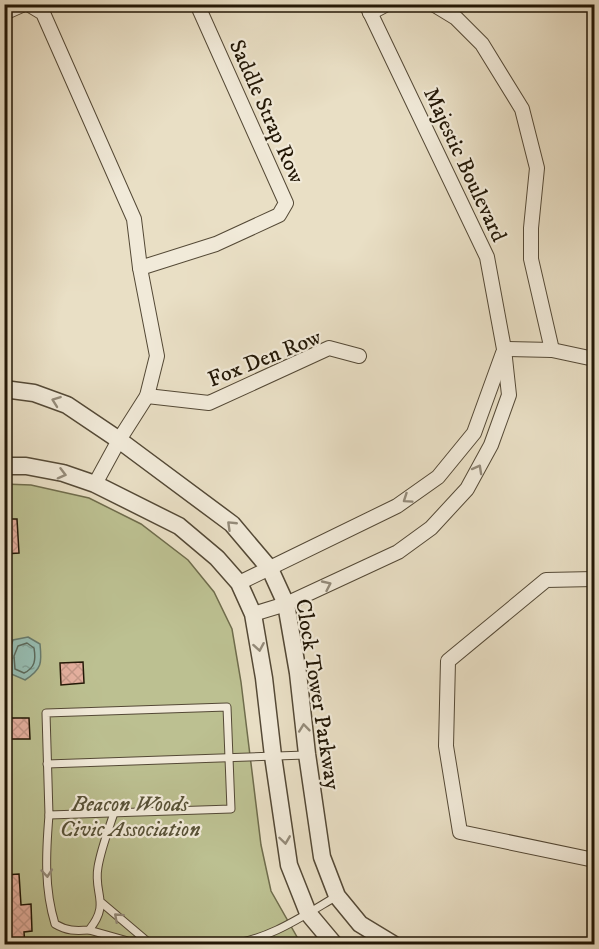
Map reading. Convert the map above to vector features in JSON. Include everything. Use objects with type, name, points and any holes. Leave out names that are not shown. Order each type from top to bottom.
[{"type":"street","points":[[4,13],[26,4],[43,13],[134,219],[140,268],[157,356],[147,396],[95,484]]},
{"type":"street","name":"Saddle Strap Row","points":[[140,268],[216,244],[279,215],[286,203],[198,4]]},
{"type":"street","points":[[368,8],[387,4]]},
{"type":"street","points":[[433,4],[456,18],[482,44],[522,109],[537,168],[531,228],[531,259],[552,350]]},
{"type":"street","name":"Majestic Boulevard","points":[[253,614],[286,604],[398,552],[431,528],[467,489],[491,446],[509,395],[504,349],[487,256],[368,8]]},
{"type":"street","name":"Fox Den Row","points":[[147,396],[209,403],[329,348],[359,356]]},
{"type":"street","points":[[239,583],[397,506],[438,477],[474,433],[504,349],[552,350],[594,359]]},
{"type":"street","name":"Clock Tower Parkway","points":[[4,389],[34,393],[67,405],[119,440],[232,524],[270,569],[286,604],[298,673],[322,856],[337,896],[360,924],[393,945]]},
{"type":"street","points":[[4,466],[26,466],[63,473],[95,484],[179,526],[217,558],[239,583],[253,614],[264,678],[289,865],[308,913],[334,945]]},
{"type":"street","points":[[594,579],[546,580],[448,661],[446,746],[460,832],[594,860]]},
{"type":"lane","points":[[49,815],[231,809],[227,707],[46,713],[49,815],[46,860],[50,907],[55,924],[66,930],[89,930],[128,941],[166,945]]},
{"type":"lane","points":[[47,764],[307,755]]},
{"type":"lane","points":[[89,930],[96,921],[102,903],[97,871],[114,813]]},
{"type":"lane","points":[[228,945],[263,936],[337,896]]},
{"type":"lane","points":[[102,903],[148,942]]},
{"type":"green space","name":"Beacon Woods Civic Association","points":[[4,484],[31,485],[89,498],[141,524],[188,560],[214,592],[232,629],[241,682],[261,845],[271,891],[301,944],[5,944]]},
{"type":"water","points":[[28,637],[40,644],[41,661],[38,669],[25,680],[9,673],[8,655],[13,640]]},
{"type":"building","points":[[4,519],[17,519],[19,553],[4,554]]},
{"type":"building","points":[[83,662],[84,683],[61,685],[60,663]]},
{"type":"building","points":[[9,718],[29,718],[30,739],[10,739]]},
{"type":"building","name":"Beacon Woods Civic Association","points":[[19,874],[21,905],[31,904],[32,931],[24,932],[25,945],[4,945],[4,875]]}]
